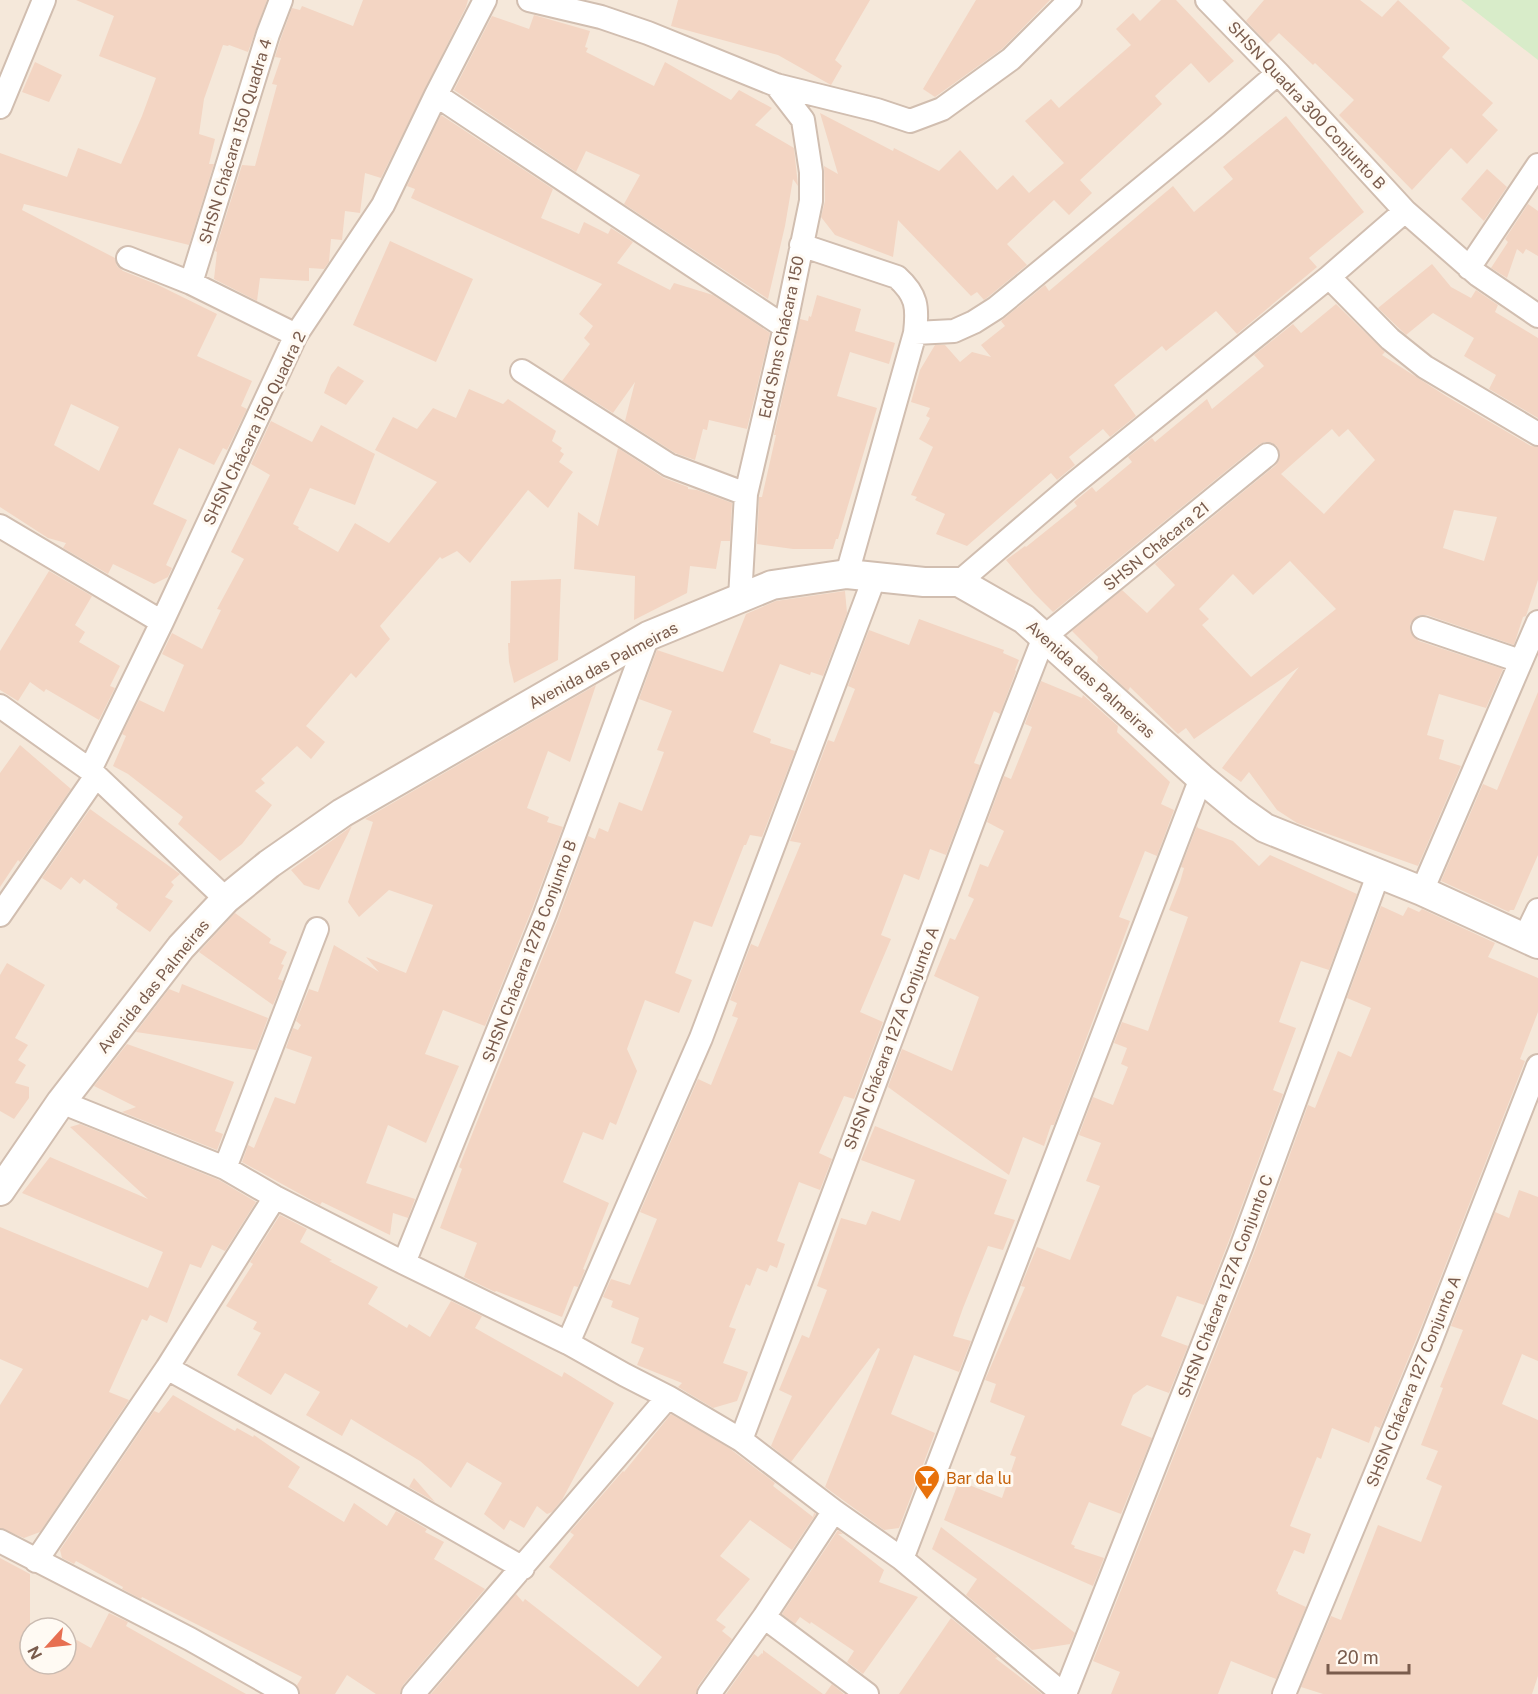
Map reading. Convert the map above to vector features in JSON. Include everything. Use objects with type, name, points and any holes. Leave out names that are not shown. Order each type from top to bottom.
[{"type":"street","points":[[0,107],[44,0]]},
{"type":"street","name":"SHSN Chácara 150 Quadra 4","points":[[191,283],[268,34],[281,0]]},
{"type":"street","name":"SHSN Chácara 150 Quadra 2","points":[[0,915],[93,773],[296,335],[384,206],[436,95],[485,0]]},
{"type":"street","points":[[529,0],[601,17],[639,30],[776,85],[877,110],[910,121],[942,109],[1011,59],[1070,0]]},
{"type":"street","name":"SHSN Quadra 300 Conjunto B","points":[[1207,0],[1278,73],[1405,211],[1469,268],[1538,316]]},
{"type":"street","points":[[915,333],[954,331],[996,308],[1278,73]]},
{"type":"street","name":"Edd Shns Chácara 150","points":[[740,597],[746,494],[785,327],[811,201],[811,172],[803,120],[776,85]]},
{"type":"street","points":[[436,95],[785,327]]},
{"type":"street","points":[[1469,268],[1538,165]]},
{"type":"street","points":[[959,582],[1071,486],[1329,277],[1405,211]]},
{"type":"street","points":[[801,245],[897,277],[906,285],[918,311],[915,333],[847,574]]},
{"type":"street","points":[[128,258],[191,283],[296,335]]},
{"type":"street","points":[[1329,277],[1408,355],[1538,434]]},
{"type":"street","points":[[522,371],[669,465],[746,494]]},
{"type":"street","name":"SHSN Chácara 21","points":[[1044,637],[1268,455]]},
{"type":"street","points":[[0,526],[162,622]]},
{"type":"street","name":"Avenida das Palmeiras","points":[[0,1191],[61,1102],[181,947],[226,899],[268,864],[342,813],[648,636],[772,585],[847,574],[924,582],[959,582],[1024,619],[1201,778],[1265,828],[1422,891],[1531,942]]},
{"type":"street","points":[[568,1343],[701,1038],[875,576]]},
{"type":"street","points":[[1422,891],[1538,622]]},
{"type":"street","points":[[1423,628],[1520,661]]},
{"type":"street","name":"SHSN Chácara 127B Conjunto B","points":[[404,1263],[545,914],[648,636]]},
{"type":"street","name":"SHSN Chácara 127A Conjunto A","points":[[741,1440],[978,806],[1044,637]]},
{"type":"street","points":[[0,706],[93,773],[226,899]]},
{"type":"street","points":[[902,1559],[1201,778]]},
{"type":"street","name":"SHSN Chácara 127A Conjunto C","points":[[1064,1694],[1241,1248],[1378,875]]},
{"type":"street","points":[[1531,942],[1538,910]]},
{"type":"street","points":[[225,1168],[317,928]]},
{"type":"street","name":"SHSN Chácara 127 Conjunto A","points":[[1284,1694],[1429,1345],[1538,1066]]},
{"type":"street","points":[[61,1102],[225,1168],[275,1197],[404,1263],[568,1343],[625,1376],[668,1397],[741,1440],[834,1511],[902,1559],[1064,1694]]},
{"type":"street","points":[[36,1561],[167,1368],[275,1197]]},
{"type":"street","points":[[167,1368],[523,1568]]},
{"type":"street","points":[[413,1694],[668,1397]]},
{"type":"street","points":[[709,1694],[764,1617],[834,1511]]},
{"type":"street","points":[[0,1541],[190,1639],[287,1694]]},
{"type":"street","points":[[764,1617],[867,1694]]},
{"type":"shaded area","points":[[0,0],[1538,0],[1538,1694],[0,1694]]},
{"type":"green space","points":[[1461,0],[1538,0],[1538,60]]},
{"type":"building","points":[[76,0],[267,0],[248,52],[223,45],[204,99],[199,134],[215,139],[209,164],[214,164],[189,245],[24,204],[22,210],[115,258],[117,266],[123,271],[156,284],[217,314],[197,356],[252,381],[241,406],[247,409],[227,450],[223,448],[214,465],[179,448],[153,504],[187,520],[166,565],[172,568],[168,577],[154,584],[113,564],[108,574],[63,548],[66,543],[48,538],[0,507],[0,153],[67,177],[78,148],[121,164],[156,78],[99,56],[114,16]],"holes":[[[71,404],[119,427],[99,471],[54,445]]]},
{"type":"building","points":[[363,0],[468,0],[381,178],[365,173],[360,213],[345,211],[342,240],[331,239],[329,262],[324,269],[309,268],[309,281],[260,278],[257,301],[214,279],[217,252],[215,251],[242,165],[255,166],[277,85],[272,84],[281,58],[275,57],[281,38],[292,8],[300,10],[302,6],[353,26]]},
{"type":"building","points":[[678,0],[870,0],[835,60],[842,66],[831,85],[778,55],[671,26]]},
{"type":"building","points":[[976,0],[1050,0],[1002,49],[935,97],[923,89]]},
{"type":"building","points":[[1161,0],[1176,0],[1234,61],[1209,83],[1191,63],[1155,96],[1162,104],[1080,180],[1092,193],[1069,215],[1054,200],[1007,244],[1027,265],[984,300],[977,292],[971,296],[898,220],[893,257],[835,235],[821,217],[825,201],[824,166],[838,174],[820,113],[893,151],[894,148],[939,171],[960,150],[997,190],[1013,175],[1029,193],[1064,163],[1025,121],[1051,99],[1059,108],[1131,45],[1116,29],[1133,13],[1140,21]]},
{"type":"building","points":[[1264,0],[1360,0],[1382,17],[1398,0],[1450,48],[1442,57],[1493,103],[1482,115],[1498,130],[1467,164],[1451,148],[1412,190],[1339,115],[1354,100],[1279,33],[1268,44],[1246,21]]},
{"type":"building","points":[[534,15],[590,31],[585,47],[588,48],[586,52],[654,86],[665,62],[731,100],[739,90],[772,108],[755,125],[794,148],[798,186],[793,179],[768,299],[624,204],[640,175],[586,151],[576,172],[454,90],[492,16],[529,29]]},
{"type":"building","points":[[35,62],[62,75],[49,102],[22,92]]},
{"type":"building","points":[[441,115],[553,189],[541,218],[579,234],[584,222],[608,234],[611,228],[633,242],[617,263],[670,290],[674,283],[713,295],[770,333],[747,429],[709,420],[707,430],[703,429],[695,460],[675,453],[625,421],[635,382],[613,413],[562,381],[590,344],[584,338],[593,326],[579,314],[602,284],[411,198],[415,189],[407,186]]},
{"type":"building","points":[[1286,116],[1364,212],[1309,258],[1317,267],[1237,334],[1216,311],[1166,351],[1162,346],[1114,385],[1136,416],[1110,437],[1103,429],[1069,457],[1075,465],[1057,480],[1051,473],[967,546],[936,534],[945,514],[915,500],[917,497],[911,495],[933,447],[919,439],[930,418],[926,416],[930,408],[911,402],[920,370],[935,345],[945,345],[960,362],[972,352],[991,357],[981,345],[1005,326],[1001,321],[1045,285],[1049,291],[1173,186],[1194,212],[1233,179],[1223,167]]},
{"type":"building","points":[[1487,169],[1507,187],[1484,221],[1461,199]]},
{"type":"building","points":[[1528,204],[1538,211],[1538,256],[1526,249],[1523,254],[1517,249],[1507,278],[1491,268],[1508,242],[1505,239]]},
{"type":"building","points":[[390,241],[473,279],[436,362],[353,325]]},
{"type":"building","points":[[1432,264],[1451,287],[1471,298],[1476,290],[1498,305],[1495,312],[1538,338],[1538,418],[1489,389],[1496,375],[1464,356],[1474,338],[1433,313],[1406,335],[1378,308]]},
{"type":"building","points":[[817,295],[861,309],[855,331],[895,343],[889,364],[850,352],[837,396],[877,408],[833,549],[793,549],[757,544],[759,497],[762,497],[800,319],[808,321],[809,316],[811,317]]},
{"type":"building","points":[[1336,304],[1385,352],[1382,355],[1446,396],[1531,446],[1538,447],[1538,580],[1514,645],[1427,615],[1420,615],[1410,624],[1410,631],[1419,641],[1503,669],[1486,708],[1439,694],[1427,735],[1444,740],[1439,759],[1461,766],[1418,866],[1297,823],[1277,810],[1249,772],[1241,782],[1222,768],[1299,667],[1194,739],[1186,728],[1178,734],[1130,687],[1128,691],[1097,662],[1098,657],[1072,631],[1122,590],[1147,613],[1175,585],[1155,564],[1276,465],[1280,453],[1277,446],[1265,442],[1258,445],[1053,612],[1006,560],[1077,506],[1074,502],[1092,487],[1096,492],[1132,462],[1128,457],[1152,438],[1155,442],[1207,399],[1212,409],[1264,366],[1254,355],[1293,324],[1301,333]],"holes":[[[1332,429],[1339,437],[1348,429],[1375,460],[1324,514],[1281,474]],[[1454,510],[1497,517],[1484,561],[1443,548]],[[1290,561],[1336,609],[1251,677],[1202,625],[1209,619],[1199,609],[1233,574],[1253,595]]]},
{"type":"building","points":[[338,366],[364,381],[346,405],[324,393],[331,375]]},
{"type":"building","points":[[469,389],[503,404],[508,399],[556,431],[552,441],[562,448],[560,451],[564,454],[559,462],[573,472],[548,508],[528,490],[470,563],[457,551],[442,559],[440,557],[380,626],[390,639],[356,678],[351,673],[306,726],[325,742],[311,759],[297,746],[261,779],[265,783],[255,791],[272,805],[242,844],[220,861],[178,824],[183,817],[128,774],[113,766],[126,736],[122,734],[139,700],[164,712],[184,665],[162,654],[172,633],[202,649],[221,610],[217,609],[244,559],[231,552],[270,475],[251,464],[271,421],[312,442],[321,425],[375,454],[355,505],[310,488],[293,524],[338,552],[355,523],[389,543],[437,482],[375,450],[393,417],[417,429],[433,408],[456,418]]},
{"type":"building","points":[[618,448],[664,478],[688,487],[688,489],[732,503],[730,541],[721,541],[716,569],[690,566],[687,593],[634,620],[635,576],[574,569],[578,512],[598,526]]},
{"type":"building","points":[[49,571],[92,596],[75,625],[85,632],[79,642],[120,666],[110,686],[115,688],[99,720],[46,689],[44,692],[30,682],[18,701],[0,690],[0,651]]},
{"type":"building","points":[[561,579],[558,660],[514,683],[509,662],[508,643],[510,643],[511,581]]},
{"type":"building","points":[[845,591],[847,613],[823,676],[811,672],[810,675],[780,664],[753,732],[771,739],[770,743],[795,751],[762,837],[750,835],[744,845],[712,927],[694,921],[675,973],[692,980],[679,1013],[645,1000],[627,1049],[637,1071],[616,1125],[610,1122],[603,1140],[583,1132],[563,1182],[609,1203],[578,1287],[574,1286],[562,1317],[495,1292],[464,1277],[477,1243],[440,1228],[462,1169],[459,1167],[558,919],[588,836],[595,839],[599,828],[608,832],[619,802],[642,811],[664,752],[657,750],[672,711],[639,699],[657,650],[723,672],[746,614],[776,601]]},
{"type":"building","points":[[919,619],[1004,650],[1003,653],[1019,660],[1000,714],[994,711],[974,763],[980,765],[946,855],[930,849],[919,880],[904,874],[881,935],[891,939],[860,1012],[883,1022],[854,1099],[844,1096],[819,1153],[832,1159],[820,1190],[799,1182],[777,1241],[785,1244],[777,1268],[770,1265],[767,1272],[757,1268],[750,1286],[746,1284],[729,1327],[736,1329],[723,1363],[748,1372],[737,1401],[713,1408],[678,1387],[682,1383],[637,1365],[644,1348],[631,1343],[639,1318],[611,1307],[613,1301],[603,1297],[611,1279],[630,1285],[657,1219],[640,1212],[698,1079],[711,1085],[738,1018],[732,1016],[737,1003],[730,1000],[751,944],[758,947],[801,843],[790,841],[828,740],[834,742],[855,689],[848,686],[869,630],[909,645]]},
{"type":"building","points":[[1041,681],[1082,698],[1083,695],[1118,726],[1117,732],[1170,782],[1161,804],[1174,810],[1157,856],[1145,851],[1119,917],[1130,921],[1054,1125],[1051,1125],[1044,1146],[1023,1137],[1009,1175],[888,1087],[902,1049],[952,1071],[979,997],[934,976],[950,938],[955,940],[974,899],[968,896],[980,864],[988,867],[1004,831],[987,822],[1004,776],[1011,779],[1032,727],[1025,724]]},
{"type":"building","points":[[596,685],[570,762],[548,751],[527,808],[549,817],[547,822],[563,827],[485,1026],[443,1010],[425,1054],[459,1066],[426,1143],[388,1125],[366,1183],[415,1199],[408,1218],[393,1213],[390,1235],[322,1202],[320,1205],[242,1162],[248,1145],[254,1148],[275,1097],[295,1104],[312,1057],[286,1048],[293,1028],[298,1030],[301,1025],[296,1021],[309,989],[318,992],[334,945],[379,972],[366,957],[406,973],[433,905],[389,890],[359,917],[348,902],[373,822],[365,819]]},
{"type":"building","points":[[1538,692],[1538,855],[1514,910],[1509,912],[1441,881],[1483,784],[1497,790]]},
{"type":"building","points":[[20,745],[71,789],[0,887],[0,773]]},
{"type":"building","points":[[90,809],[180,874],[171,882],[174,885],[165,897],[173,901],[150,932],[116,908],[118,904],[84,879],[80,884],[71,877],[61,890],[42,878]]},
{"type":"building","points":[[352,826],[319,890],[304,885],[291,870]]},
{"type":"building","points":[[1197,826],[1233,841],[1259,866],[1270,855],[1357,894],[1329,970],[1301,961],[1279,1022],[1296,1028],[1273,1090],[1283,1094],[1228,1243],[1204,1305],[1177,1296],[1161,1336],[1188,1346],[1169,1393],[1147,1385],[1133,1395],[1121,1425],[1152,1438],[1121,1514],[1089,1502],[1071,1544],[1075,1546],[1074,1548],[1104,1558],[1093,1586],[944,1520],[959,1481],[1002,1498],[1016,1457],[1010,1455],[1025,1416],[990,1402],[996,1384],[985,1380],[1025,1287],[1021,1286],[1037,1247],[1070,1260],[1100,1186],[1086,1181],[1101,1143],[1079,1135],[1093,1097],[1113,1105],[1128,1067],[1121,1064],[1127,1048],[1114,1043],[1122,1022],[1148,1031],[1188,917],[1169,910],[1184,868],[1181,867]]},
{"type":"building","points":[[1381,906],[1403,916],[1408,907],[1419,912],[1422,909],[1495,943],[1488,957],[1538,978],[1538,1012],[1520,1059],[1525,1061],[1380,1428],[1375,1426],[1369,1443],[1332,1428],[1321,1459],[1317,1457],[1290,1526],[1311,1534],[1304,1554],[1294,1550],[1276,1591],[1306,1607],[1276,1679],[1231,1661],[1218,1694],[1111,1694],[1120,1672],[1093,1661],[1254,1253],[1308,1105],[1315,1108],[1338,1051],[1351,1057],[1371,1008],[1347,998]]},
{"type":"building","points":[[235,913],[271,939],[269,943],[287,952],[281,964],[284,965],[278,979],[283,981],[273,1005],[199,952]]},
{"type":"building","points":[[7,963],[45,985],[15,1038],[28,1045],[18,1060],[26,1065],[15,1083],[29,1087],[29,1098],[14,1119],[0,1111],[0,975]]},
{"type":"building","points":[[182,984],[268,1018],[256,1050],[136,1032],[169,989],[179,993]]},
{"type":"building","points":[[127,1044],[234,1082],[215,1131],[223,1134],[217,1150],[122,1112],[136,1107],[94,1086]]},
{"type":"building","points":[[80,1124],[219,1180],[256,1202],[225,1251],[212,1245],[201,1268],[190,1264],[167,1323],[150,1315],[147,1321],[142,1319],[109,1392],[129,1400],[40,1532],[24,1538],[0,1528],[0,1405],[23,1369],[0,1359],[0,1227],[148,1288],[163,1252],[22,1193],[50,1157],[148,1199],[70,1127]]},
{"type":"building","points":[[875,1126],[1007,1180],[994,1214],[1015,1220],[1003,1250],[988,1246],[963,1308],[953,1336],[971,1341],[959,1372],[914,1355],[891,1414],[935,1433],[899,1528],[884,1530],[825,1487],[880,1349],[878,1348],[791,1462],[771,1446],[792,1396],[779,1390],[802,1335],[809,1338],[827,1290],[817,1286],[841,1218],[866,1225],[872,1211],[900,1221],[915,1180],[861,1160]]},
{"type":"building","points":[[1519,1190],[1538,1197],[1538,1361],[1522,1354],[1502,1404],[1538,1420],[1538,1676],[1532,1694],[1323,1694],[1301,1687],[1331,1616],[1341,1620],[1378,1525],[1421,1542],[1442,1486],[1426,1479],[1438,1451],[1421,1445],[1443,1388],[1440,1387],[1463,1330],[1451,1326],[1495,1212],[1509,1218]]},
{"type":"building","points":[[280,1215],[307,1229],[300,1242],[332,1260],[329,1261],[378,1287],[368,1304],[407,1328],[409,1324],[430,1337],[451,1301],[482,1316],[475,1328],[562,1377],[564,1372],[614,1403],[562,1500],[552,1512],[547,1514],[537,1506],[524,1528],[510,1520],[504,1530],[484,1514],[502,1483],[467,1462],[451,1488],[420,1461],[351,1419],[342,1436],[306,1415],[320,1392],[285,1373],[271,1395],[237,1375],[261,1333],[253,1329],[257,1322],[226,1306],[253,1264],[250,1262]]},
{"type":"building","points":[[173,1395],[235,1431],[237,1428],[253,1437],[254,1435],[300,1467],[288,1487],[344,1522],[354,1503],[387,1526],[396,1511],[427,1529],[425,1532],[444,1542],[434,1559],[485,1589],[403,1685],[400,1694],[376,1694],[347,1675],[335,1694],[300,1694],[297,1685],[302,1677],[142,1597],[141,1599],[76,1561],[74,1564],[62,1558],[60,1550],[154,1411],[159,1413]]},
{"type":"building","points":[[671,1414],[729,1448],[775,1483],[773,1486],[813,1517],[814,1513],[816,1514],[792,1550],[750,1520],[720,1556],[750,1579],[716,1620],[726,1627],[722,1631],[732,1639],[698,1686],[696,1694],[431,1694],[516,1594],[523,1602],[525,1599],[638,1687],[662,1657],[549,1567],[574,1535],[570,1532],[624,1472]]},
{"type":"building","points":[[414,1478],[435,1502],[409,1487]]},
{"type":"building","points":[[941,1527],[1075,1633],[1070,1644],[1032,1650],[966,1595],[977,1579],[932,1549]]},
{"type":"building","points":[[838,1530],[843,1534],[838,1534],[884,1570],[879,1582],[918,1597],[863,1674],[847,1662],[854,1651],[811,1622],[810,1624],[800,1617],[795,1624],[782,1614]]},
{"type":"building","points":[[0,1558],[30,1574],[30,1616],[18,1616],[18,1676],[78,1676],[78,1641],[91,1648],[109,1613],[128,1622],[126,1626],[246,1694],[0,1694]]},
{"type":"building","points":[[951,1618],[998,1657],[995,1658],[1042,1694],[899,1694]]},
{"type":"building","points":[[763,1650],[823,1694],[726,1694],[754,1654],[758,1657],[763,1654]]},
{"type":"building","points":[[832,1684],[844,1694],[825,1694]]},
{"type":"place","name":"Bar da lu","points":[[927,1501]]}]
